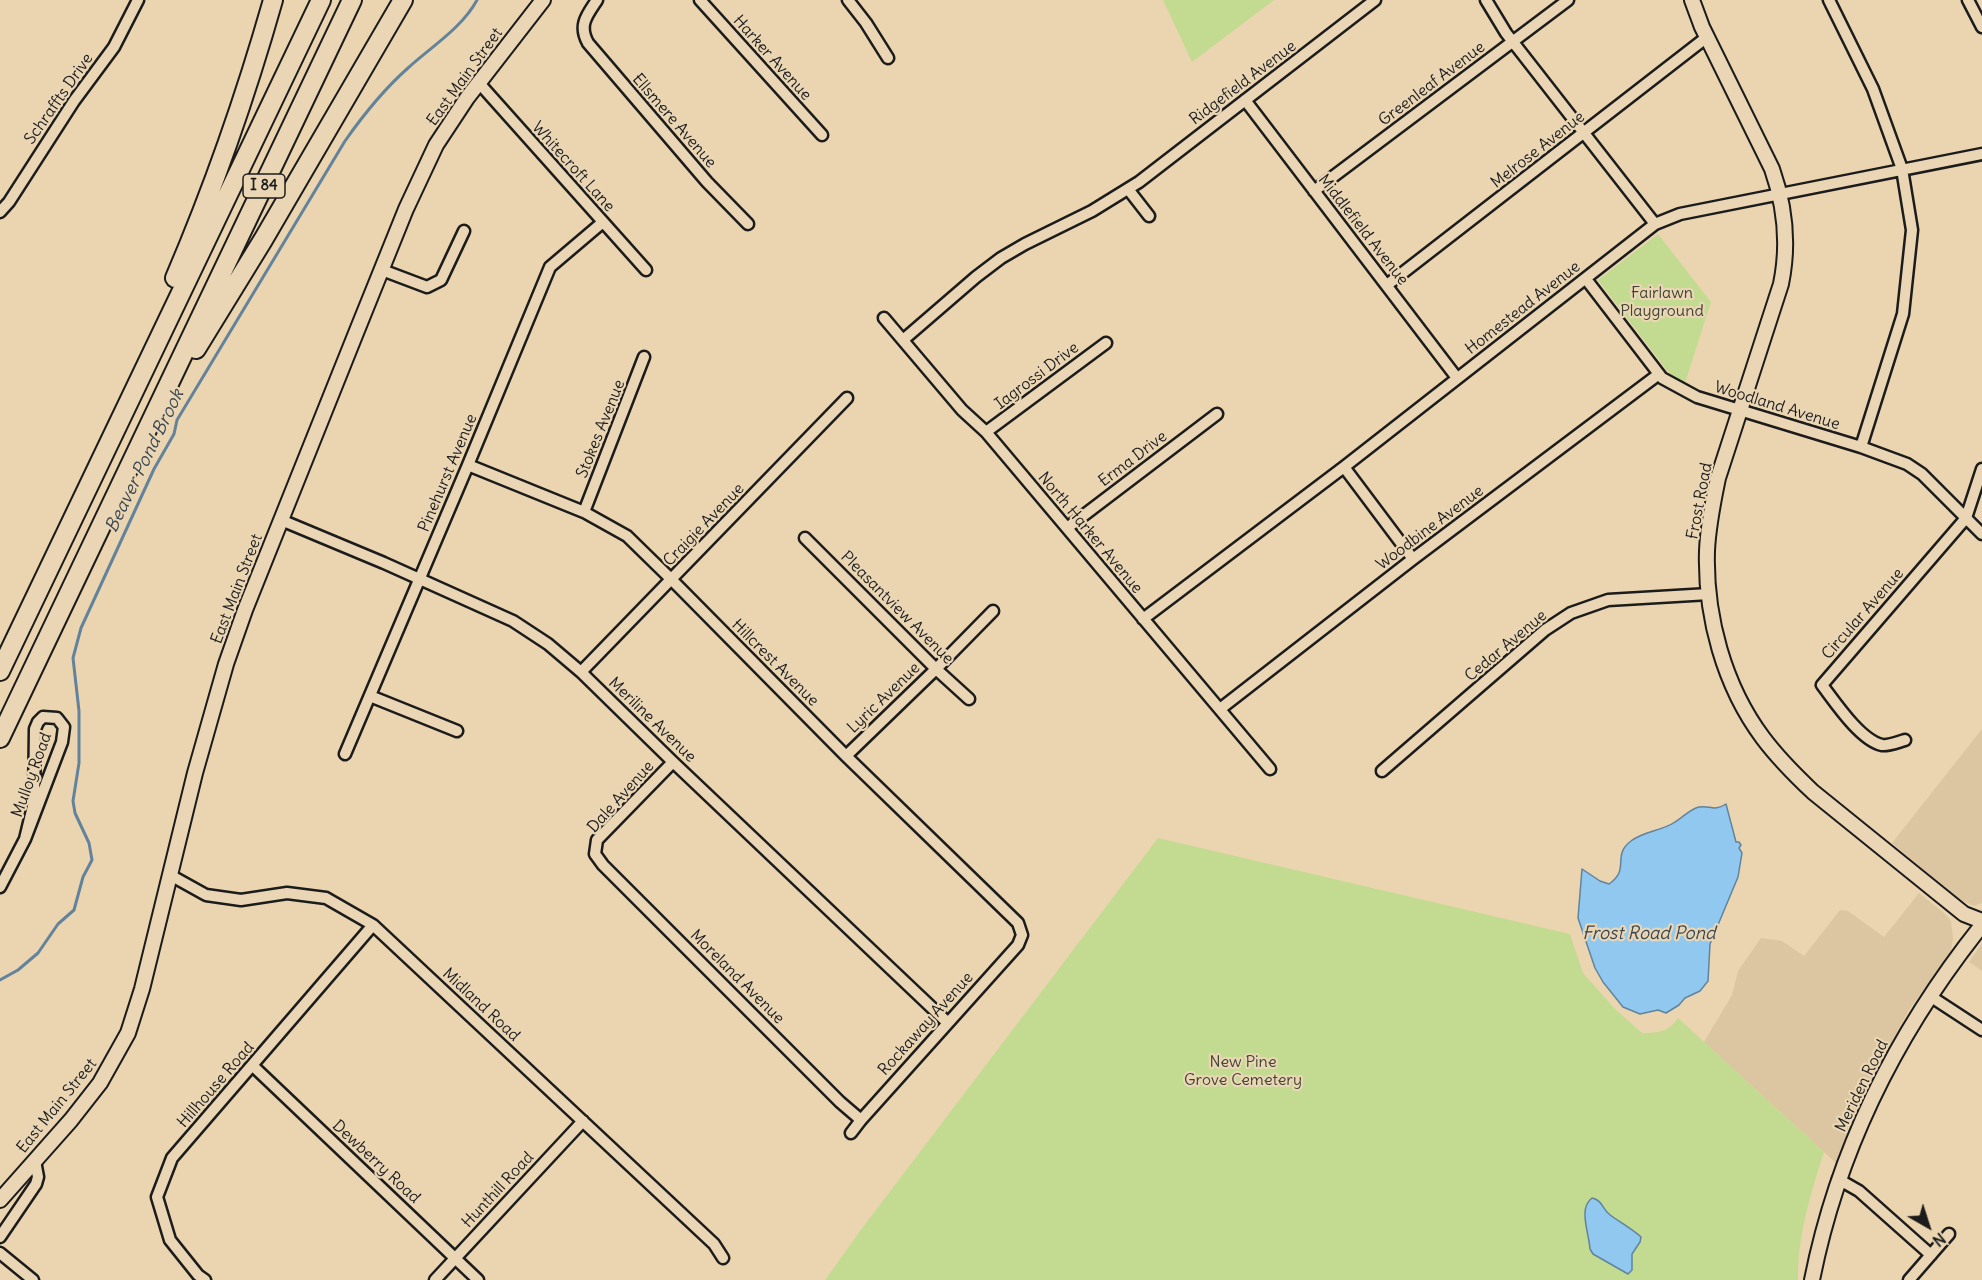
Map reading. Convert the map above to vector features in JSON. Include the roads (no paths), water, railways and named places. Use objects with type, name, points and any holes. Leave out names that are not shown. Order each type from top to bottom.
[{"type":"highway","points":[[149,359],[152,332],[223,158],[273,0]]},
{"type":"highway","name":"I 84","points":[[0,671],[321,0]]},
{"type":"highway","name":"I 84","points":[[0,738],[352,0]]},
{"type":"highway","points":[[175,371],[190,357],[203,339],[403,0]]},
{"type":"main road","name":"East Main Street","points":[[0,1200],[100,1083],[124,1041],[140,997],[183,821],[226,664],[245,610],[406,209],[429,160],[456,114],[543,0]]},
{"type":"main road","name":"Frost Road","points":[[1692,0],[1707,38],[1766,155],[1780,194],[1785,232],[1784,270],[1718,478],[1712,509],[1707,554],[1709,594],[1716,637],[1725,667],[1743,707],[1773,751],[1813,792],[1964,914],[1982,923]]},
{"type":"main road","name":"Meriden Road","points":[[1812,1280],[1838,1179],[1877,1089],[1930,996],[1982,923]]},
{"type":"street","name":"Schraffts Drive","points":[[0,212],[9,202],[74,101],[114,47],[138,0]]},
{"type":"street","name":"Ellsmere Avenue","points":[[597,0],[584,22],[583,33],[595,53],[707,182],[748,224]]},
{"type":"street","name":"Harker Avenue","points":[[700,0],[822,135]]},
{"type":"street","points":[[848,0],[888,58]]},
{"type":"street","name":"Ridgefield Avenue","points":[[903,339],[1002,258],[1092,211],[1128,189],[1376,0]]},
{"type":"street","points":[[1486,0],[1513,42],[1655,224]]},
{"type":"street","name":"Greenleaf Avenue","points":[[1314,191],[1568,0]]},
{"type":"street","points":[[1829,0],[1873,89],[1902,169],[1912,230],[1903,314],[1861,447]]},
{"type":"street","points":[[1968,0],[1982,27]]},
{"type":"street","name":"Melrose Avenue","points":[[1387,285],[1707,38]]},
{"type":"street","name":"Whitecroft Lane","points":[[479,83],[646,270]]},
{"type":"street","name":"Middlefield Avenue","points":[[1245,100],[1457,378]]},
{"type":"street","name":"Homestead Avenue","points":[[1143,620],[1344,468],[1655,224],[1680,214],[1982,154]]},
{"type":"street","points":[[1128,189],[1149,216]]},
{"type":"street","name":"Pinehurst Avenue","points":[[345,754],[550,267],[603,222]]},
{"type":"street","points":[[382,270],[427,287],[435,284],[441,280],[464,231]]},
{"type":"street","name":"Woodland Avenue","points":[[1586,279],[1659,374],[1668,382],[1697,397],[1861,447],[1907,464],[1922,474],[1982,534]]},
{"type":"street","name":"North Harker Avenue","points":[[884,318],[962,410],[986,432],[1270,770]]},
{"type":"street","name":"Iagrossi Drive","points":[[986,432],[1106,343]]},
{"type":"street","name":"Stokes Avenue","points":[[584,512],[644,357]]},
{"type":"street","name":"Woodbine Avenue","points":[[1220,709],[1413,559],[1659,374]]},
{"type":"street","name":"Craigie Avenue","points":[[581,672],[848,398]]},
{"type":"street","name":"Erma Drive","points":[[1067,528],[1218,414]]},
{"type":"street","name":"Hillcrest Avenue","points":[[468,465],[584,512],[627,536],[846,756],[1018,923],[1022,935]]},
{"type":"street","points":[[1344,468],[1413,559]]},
{"type":"street","name":"Circular Avenue","points":[[1905,740],[1884,746],[1870,740],[1841,709],[1822,684],[1966,518],[1982,469]]},
{"type":"street","name":"Meriline Avenue","points":[[281,520],[513,621],[548,644],[581,672],[948,1023]]},
{"type":"street","name":"Pleasantview Avenue","points":[[805,538],[969,699]]},
{"type":"street","name":"Cedar Avenue","points":[[1382,771],[1545,630],[1571,613],[1608,600],[1709,594]]},
{"type":"street","name":"Lyric Avenue","points":[[846,756],[993,611]]},
{"type":"street","points":[[370,696],[457,731]]},
{"type":"street","name":"Mulloy Road","points":[[0,888],[25,839],[62,742],[64,727],[57,718],[43,717],[35,729],[34,802],[25,839]]},
{"type":"street","name":"Dale Avenue","points":[[595,854],[597,840],[673,762]]},
{"type":"street","name":"Moreland Avenue","points":[[595,854],[611,873],[840,1102],[861,1120]]},
{"type":"street","name":"Midland Road","points":[[170,875],[206,895],[241,900],[287,893],[326,898],[373,925],[714,1244],[723,1258]]},
{"type":"street","name":"Hillhouse Road","points":[[205,1280],[198,1275],[170,1240],[158,1197],[172,1158],[373,925]]},
{"type":"street","name":"Rockaway Avenue","points":[[851,1134],[1018,945],[1022,935]]},
{"type":"street","points":[[1930,996],[1982,1030]]},
{"type":"street","name":"Dewberry Road","points":[[253,1066],[478,1280]]},
{"type":"street","name":"Hunthill Road","points":[[435,1280],[583,1121]]},
{"type":"street","points":[[0,1237],[36,1184],[38,1177],[35,1161]]},
{"type":"street","points":[[1838,1179],[1859,1191],[1931,1255]]},
{"type":"street","points":[[1909,1280],[1949,1234]]},
{"type":"street","points":[[0,1253],[33,1280]]},
{"type":"water","name":"Frost Road Pond","points":[[1726,804],[1736,842],[1741,845],[1739,848],[1742,853],[1738,877],[1710,944],[1708,981],[1700,991],[1685,998],[1666,1013],[1658,1010],[1640,1014],[1623,1007],[1595,968],[1578,918],[1582,869],[1609,884],[1619,873],[1622,852],[1631,841],[1670,825],[1696,808],[1718,808]]},
{"type":"water","points":[[1592,1198],[1600,1202],[1609,1214],[1641,1237],[1632,1254],[1632,1270],[1628,1274],[1593,1254],[1590,1249],[1585,1214],[1588,1202]]},
{"type":"waterway","name":"Beaver Pond Brook","points":[[0,980],[18,970],[38,953],[58,924],[74,910],[83,877],[92,860],[89,843],[75,813],[73,801],[79,763],[79,711],[73,658],[81,628],[154,469],[174,434],[177,420],[345,141],[390,85],[455,28],[477,0]]},
{"type":"park label","name":"Fairlawn Playground","points":[[1662,302]]},
{"type":"park label","name":"New Pine Grove Cemetery","points":[[1243,1071]]}]
